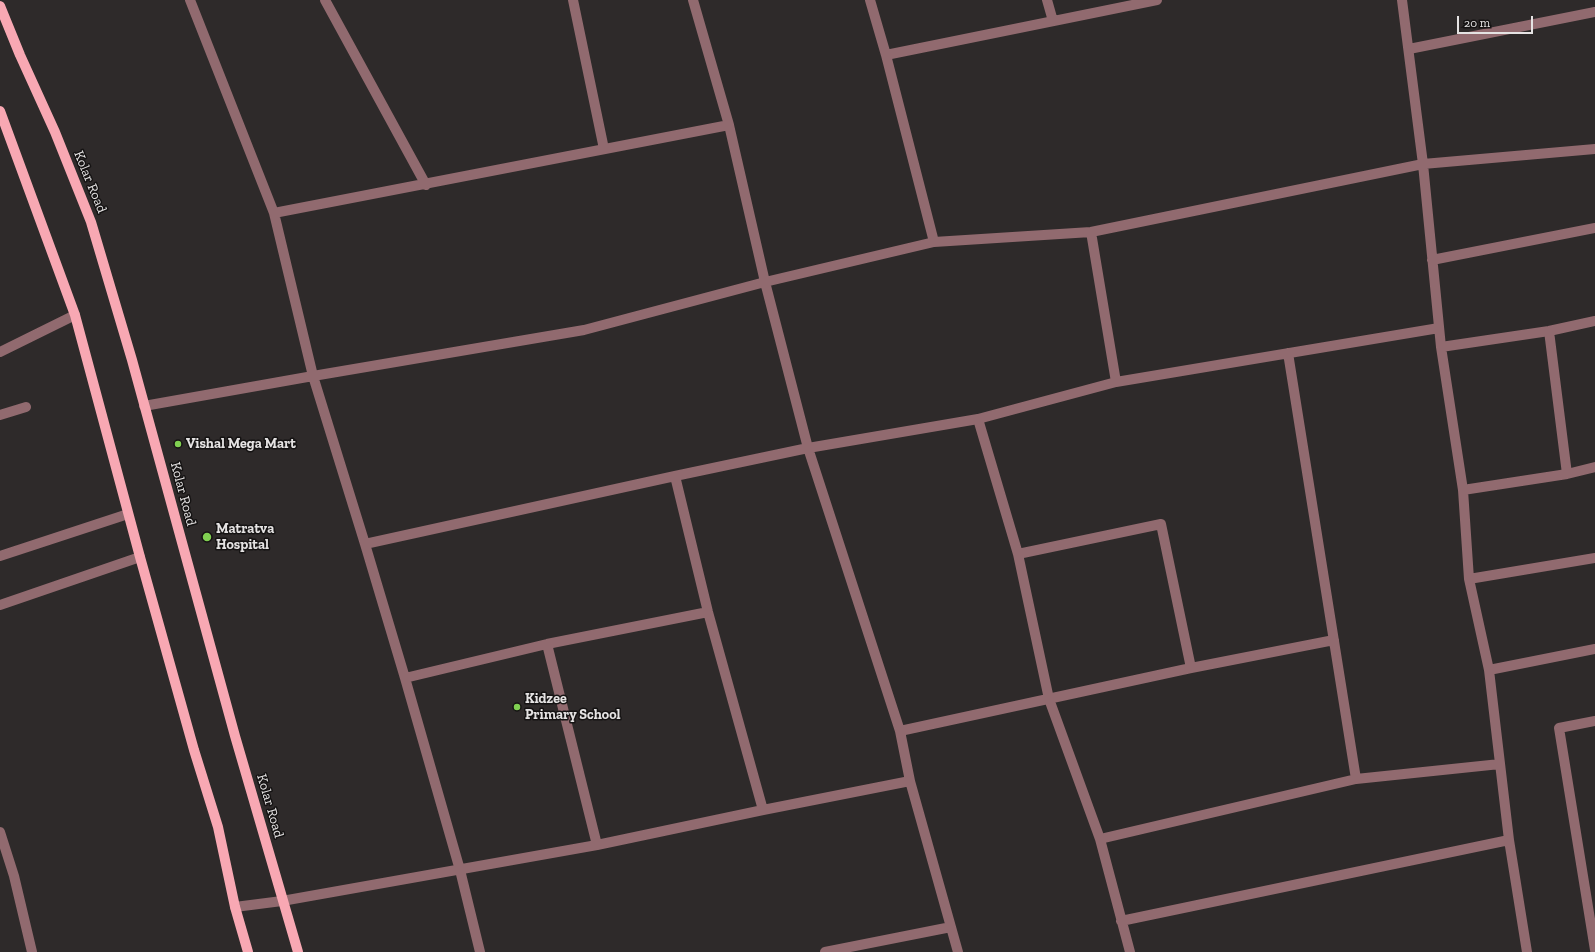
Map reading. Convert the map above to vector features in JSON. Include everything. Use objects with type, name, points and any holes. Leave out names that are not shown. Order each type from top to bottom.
[{"type":"main road","name":"Kolar Road","points":[[0,6],[20,55],[55,132],[91,222],[282,901],[298,952]]},
{"type":"main road","points":[[0,111],[75,315],[140,557],[194,750],[218,827],[235,906],[248,952]]},
{"type":"street","points":[[190,0],[274,213],[313,376],[366,544],[405,678],[460,870],[480,952]]},
{"type":"street","points":[[328,0],[325,0],[426,185]]},
{"type":"street","points":[[573,0],[604,150]]},
{"type":"street","points":[[693,0],[729,125],[765,282],[808,448],[900,731],[910,781],[958,952]]},
{"type":"street","points":[[870,0],[886,55],[934,242]]},
{"type":"street","points":[[1047,0],[1053,22]]},
{"type":"street","points":[[886,55],[1157,0]]},
{"type":"street","points":[[1402,0],[1422,164],[1441,348],[1463,490],[1469,579],[1489,670],[1509,840],[1527,952]]},
{"type":"street","points":[[1409,49],[1595,12]]},
{"type":"street","points":[[274,213],[426,185],[729,125]]},
{"type":"street","points":[[144,406],[584,330],[765,282],[934,242],[1091,232],[1422,164],[1595,149]]},
{"type":"street","points":[[1432,260],[1595,228]]},
{"type":"street","points":[[1091,232],[1116,382]]},
{"type":"street","points":[[0,352],[75,315]]},
{"type":"street","points":[[1441,348],[1549,331],[1595,321]]},
{"type":"street","points":[[366,544],[808,448],[978,419],[1116,382],[1439,328]]},
{"type":"street","points":[[1549,331],[1567,474]]},
{"type":"street","points":[[1288,353],[1356,779]]},
{"type":"street","points":[[0,415],[26,406]]},
{"type":"street","points":[[978,419],[1018,554],[1049,699],[1100,839],[1130,952]]},
{"type":"street","points":[[1463,490],[1567,474],[1595,467]]},
{"type":"street","points":[[675,476],[708,612],[763,810]]},
{"type":"street","points":[[0,556],[128,514]]},
{"type":"street","points":[[1018,554],[1161,524],[1191,668]]},
{"type":"street","points":[[0,605],[140,557]]},
{"type":"street","points":[[1469,579],[1595,558]]},
{"type":"street","points":[[405,678],[547,644],[708,612]]},
{"type":"street","points":[[900,731],[1191,668],[1334,640]]},
{"type":"street","points":[[547,644],[597,845]]},
{"type":"street","points":[[1489,670],[1595,649]]},
{"type":"street","points":[[1595,721],[1560,728],[1595,950]]},
{"type":"street","points":[[1100,839],[1356,779],[1500,764]]},
{"type":"street","points":[[235,906],[282,901],[597,845],[910,781]]},
{"type":"street","points":[[0,832],[14,876],[32,952]]},
{"type":"street","points":[[1121,921],[1509,840]]},
{"type":"street","points":[[825,952],[951,927]]},
{"type":"place","name":"Vishal Mega Mart","points":[[178,444]]},
{"type":"place","name":"Matratva Hospital","points":[[207,537]]},
{"type":"place","name":"Kidzee Primary School","points":[[517,707]]}]
